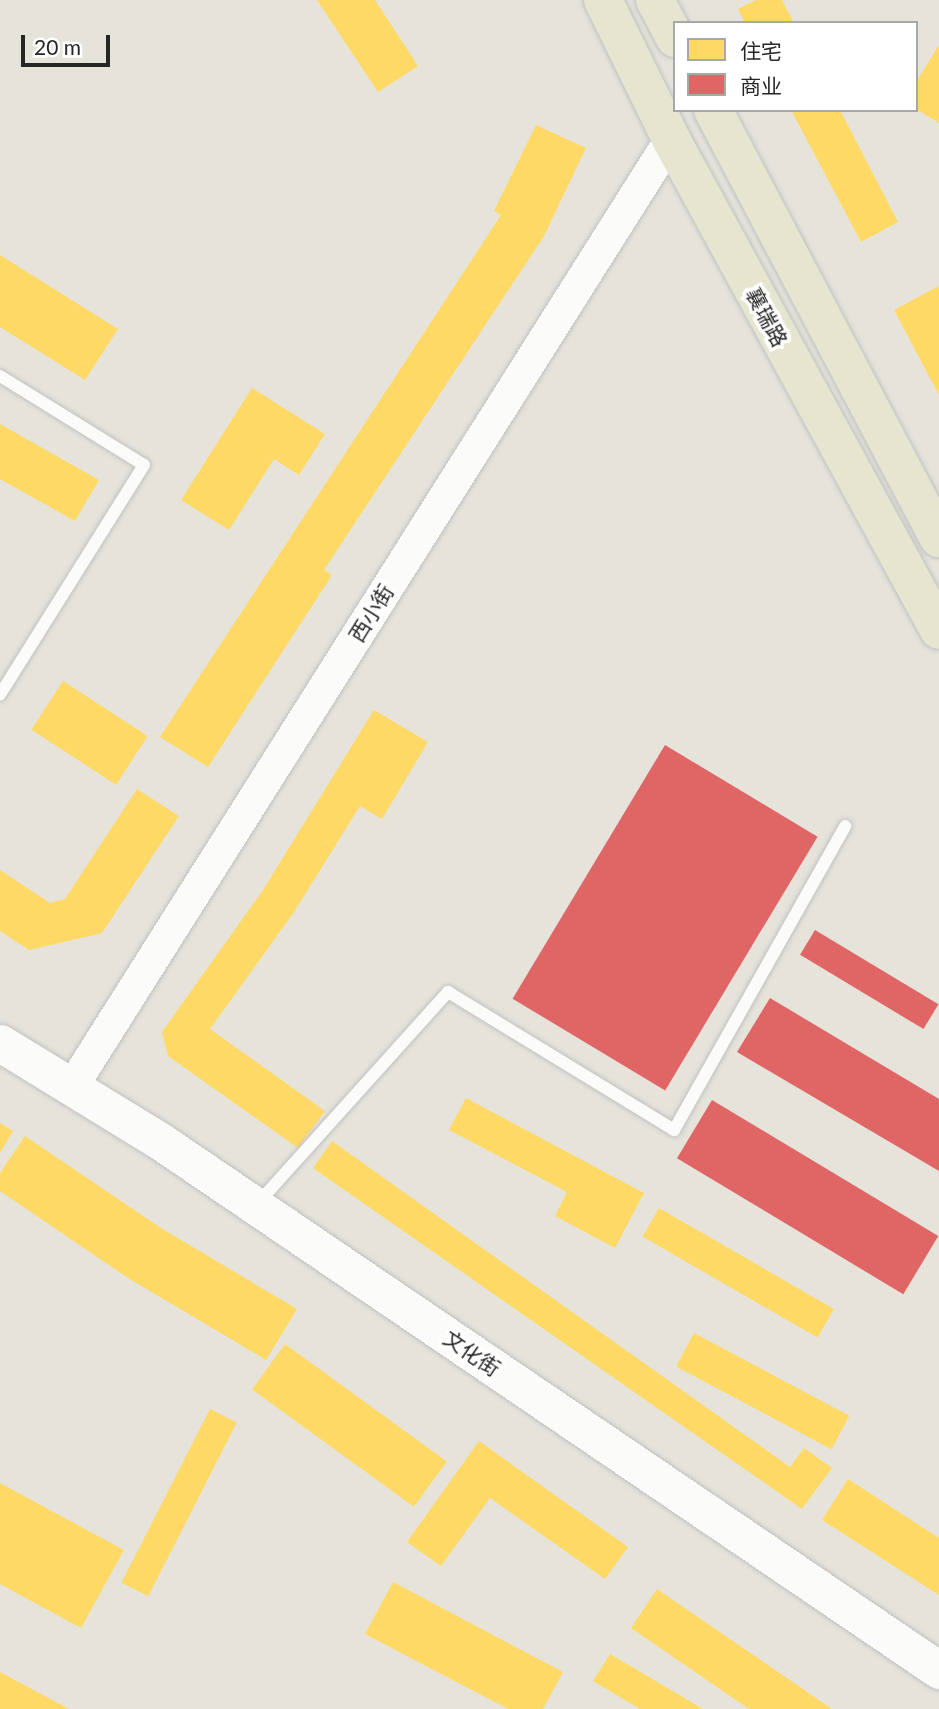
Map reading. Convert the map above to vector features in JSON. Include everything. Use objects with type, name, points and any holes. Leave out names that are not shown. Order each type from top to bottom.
[{"type":"main road","name":"襄瑞路","points":[[603,0],[671,139],[939,630]]},
{"type":"main road","points":[[655,0],[673,34]]},
{"type":"main road","points":[[714,112],[939,538]]},
{"type":"main road","name":"文化街","points":[[0,1043],[256,1206],[939,1670]]},
{"type":"street","name":"西小街","points":[[72,1087],[671,139]]},
{"type":"lane","points":[[0,376],[144,465],[0,695]]},
{"type":"lane","points":[[256,1206],[448,992],[674,1130],[845,826]]},
{"type":"building: 住宅","points":[[317,0],[375,0],[418,66],[378,92]]},
{"type":"building: 住宅","points":[[756,0],[782,0],[793,21],[744,21],[738,9]]},
{"type":"building: 住宅","points":[[939,45],[939,123],[918,110],[918,79]]},
{"type":"building: 住宅","points":[[792,112],[841,112],[898,222],[861,242]]},
{"type":"building: 住宅","points":[[536,125],[586,148],[544,236],[324,570],[332,575],[208,767],[160,737],[501,215],[494,211]]},
{"type":"building: 住宅","points":[[0,255],[118,329],[85,380],[0,327]]},
{"type":"building: 住宅","points":[[939,286],[939,395],[894,310]]},
{"type":"building: 住宅","points":[[252,388],[325,434],[299,475],[274,459],[229,530],[181,500]]},
{"type":"building: 住宅","points":[[0,424],[99,480],[75,521],[0,479]]},
{"type":"building: 住宅","points":[[63,681],[148,736],[116,785],[31,730]]},
{"type":"building: 住宅","points":[[374,710],[428,742],[382,819],[360,806],[294,912],[210,1029],[325,1111],[298,1148],[168,1056],[162,1032],[263,890]]},
{"type":"building: 住宅","points":[[137,789],[179,816],[102,933],[29,950],[0,931],[0,870],[50,903],[65,899]]},
{"type":"building: 住宅","points":[[466,1098],[644,1193],[615,1248],[555,1216],[567,1192],[449,1130]]},
{"type":"building: 住宅","points":[[0,1123],[13,1131],[0,1153]]},
{"type":"building: 住宅","points":[[25,1136],[161,1228],[297,1309],[266,1360],[128,1278],[0,1191],[0,1173]]},
{"type":"building: 住宅","points":[[332,1141],[790,1467],[804,1448],[832,1468],[802,1509],[313,1168]]},
{"type":"building: 住宅","points":[[659,1208],[834,1309],[817,1338],[642,1237]]},
{"type":"building: 住宅","points":[[694,1333],[849,1416],[832,1449],[676,1367]]},
{"type":"building: 住宅","points":[[285,1344],[447,1462],[414,1507],[252,1389]]},
{"type":"building: 住宅","points":[[210,1409],[237,1423],[148,1596],[121,1583]]},
{"type":"building: 住宅","points":[[479,1441],[628,1547],[605,1579],[490,1498],[441,1566],[407,1542]]},
{"type":"building: 住宅","points":[[848,1479],[939,1538],[939,1595],[822,1520]]},
{"type":"building: 住宅","points":[[0,1483],[124,1550],[81,1628],[0,1584]]},
{"type":"building: 住宅","points":[[393,1582],[563,1672],[543,1709],[508,1709],[365,1634]]},
{"type":"building: 住宅","points":[[657,1589],[832,1709],[749,1709],[631,1628]]},
{"type":"building: 住宅","points":[[610,1654],[703,1709],[640,1709],[593,1681]]},
{"type":"building: 住宅","points":[[0,1672],[69,1709],[0,1709]]},
{"type":"building: 商业","points":[[665,745],[818,837],[665,1090],[513,999]]},
{"type":"building: 商业","points":[[815,930],[938,1004],[923,1029],[800,955]]},
{"type":"building: 商业","points":[[770,998],[939,1099],[939,1171],[737,1052]]},
{"type":"building: 商业","points":[[712,1100],[938,1236],[903,1294],[677,1158]]}]
